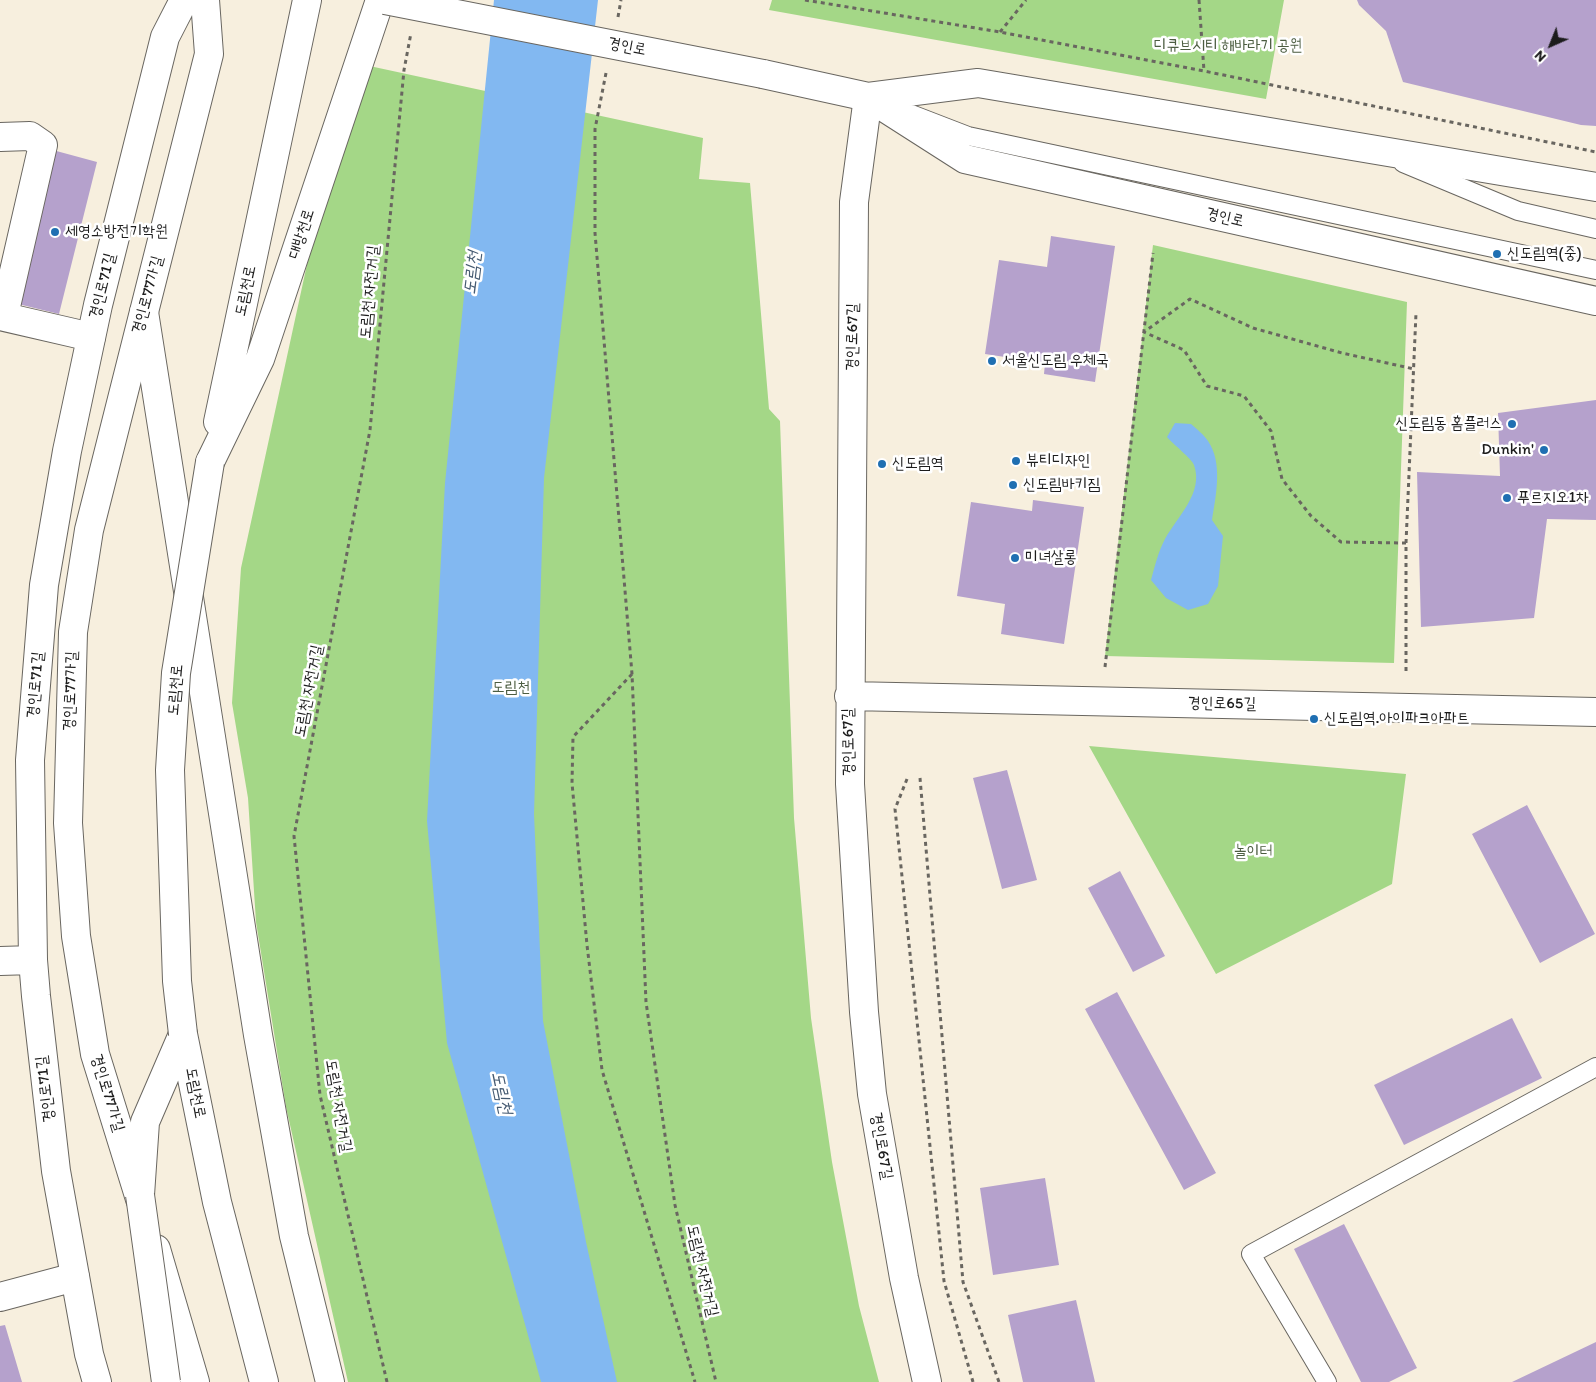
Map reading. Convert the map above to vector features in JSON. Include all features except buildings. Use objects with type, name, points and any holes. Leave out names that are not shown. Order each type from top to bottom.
[{"type":"main road","name":"경인로71길","points":[[97,1382],[89,1354],[56,1170],[32,960],[30,760],[44,585],[67,450],[91,337],[165,37],[184,0]]},
{"type":"main road","name":"경인로77가길","points":[[195,1382],[95,1054],[76,936],[68,823],[74,622],[89,530],[209,54],[205,0]]},
{"type":"main road","name":"도림천로","points":[[264,1382],[217,1202],[183,1034],[177,981],[170,770],[176,673],[210,462],[307,0]]},
{"type":"main road","name":"대방천로","points":[[210,462],[260,359],[380,0]]},
{"type":"main road","name":"경인로","points":[[385,0],[763,74],[868,98],[965,159],[1596,301]]},
{"type":"main road","name":"경인로","points":[[868,98],[978,83],[1596,186]]},
{"type":"main road","name":"경인로67길","points":[[868,98],[854,202],[849,696],[854,870],[872,1094],[904,1278],[927,1382]]},
{"type":"main road","points":[[0,136],[30,136],[43,146],[2,316],[91,337]]},
{"type":"main road","points":[[144,312],[258,1035],[294,1236],[330,1382]]},
{"type":"main road","name":"경인로65길","points":[[849,696],[1596,712]]},
{"type":"main road","points":[[0,961],[32,960]]},
{"type":"main road","points":[[166,1382],[140,1194],[145,1122],[183,1034]]},
{"type":"main road","points":[[0,1297],[75,1278]]},
{"type":"lane","points":[[868,98],[968,136],[1596,270]]},
{"type":"lane","points":[[1372,150],[1518,211],[1596,229]]},
{"type":"lane","points":[[1327,1382],[1251,1254],[1596,1067]]},
{"type":"path","points":[[617,18],[621,0]]},
{"type":"path","points":[[805,0],[1000,32],[1204,71],[1596,152]]},
{"type":"path","points":[[1000,32],[1026,0]]},
{"type":"path","points":[[1199,0],[1204,71]]},
{"type":"path","name":"도림천 자전거길","points":[[387,1382],[320,1095],[294,836],[370,430],[404,70],[412,26]]},
{"type":"path","name":"도림천 자전거길","points":[[608,65],[595,129],[595,233],[632,674],[646,1002],[675,1205],[716,1382]]},
{"type":"path","points":[[1105,667],[1152,253]]},
{"type":"path","points":[[1144,332],[1190,299],[1253,328],[1342,353],[1414,369]]},
{"type":"path","points":[[1406,671],[1406,543],[1416,313]]},
{"type":"path","points":[[1144,332],[1184,350],[1207,386],[1244,396],[1271,431],[1282,479],[1311,516],[1340,542],[1406,543]]},
{"type":"path","points":[[632,674],[573,737],[572,783],[587,945],[602,1070],[695,1382]]},
{"type":"path","points":[[920,778],[964,1282],[999,1382]]},
{"type":"path","points":[[907,779],[895,809],[944,1281],[974,1382]]},
{"type":"green space","name":"디큐브시티 해바라기 공원","points":[[772,0],[1284,0],[1266,99],[769,10]]},
{"type":"green space","name":"도림천","points":[[351,62],[703,138],[699,179],[750,183],[769,409],[780,421],[794,818],[811,1018],[832,1162],[859,1306],[879,1382],[348,1382],[286,1107],[256,922],[248,798],[232,703],[241,568]]},
{"type":"green space","points":[[1153,245],[1407,302],[1394,663],[1105,656]]},
{"type":"green space","name":"놀이터","points":[[1089,746],[1406,774],[1392,884],[1216,974]]},
{"type":"water","name":"도림천","points":[[494,0],[598,0],[544,478],[534,814],[543,1021],[586,1242],[617,1382],[541,1382],[447,1043],[427,821],[445,483]]},
{"type":"water","points":[[1175,423],[1191,424],[1208,441],[1213,450],[1216,459],[1217,479],[1212,520],[1223,536],[1218,586],[1208,604],[1188,610],[1166,598],[1151,580],[1163,544],[1188,504],[1195,485],[1196,475],[1193,462],[1167,437]]},
{"type":"place","name":"세영소방전기학원","points":[[55,232]]},
{"type":"place","name":"신도림역(중)","points":[[1497,254]]},
{"type":"place","name":"서울신도림 우체국","points":[[992,361]]},
{"type":"place","name":"신도림동 홈플러스","points":[[1512,424]]},
{"type":"place","name":"Dunkin'","points":[[1544,450]]},
{"type":"place","name":"뷰티디자인","points":[[1016,461]]},
{"type":"place","name":"신도림역","points":[[882,464]]},
{"type":"place","name":"신도림바키짐","points":[[1013,485]]},
{"type":"place","name":"푸르지오1차","points":[[1507,498]]},
{"type":"place","name":"미녀살롱","points":[[1015,558]]},
{"type":"place","name":"신도림역.아이파크아파트","points":[[1314,719]]}]
